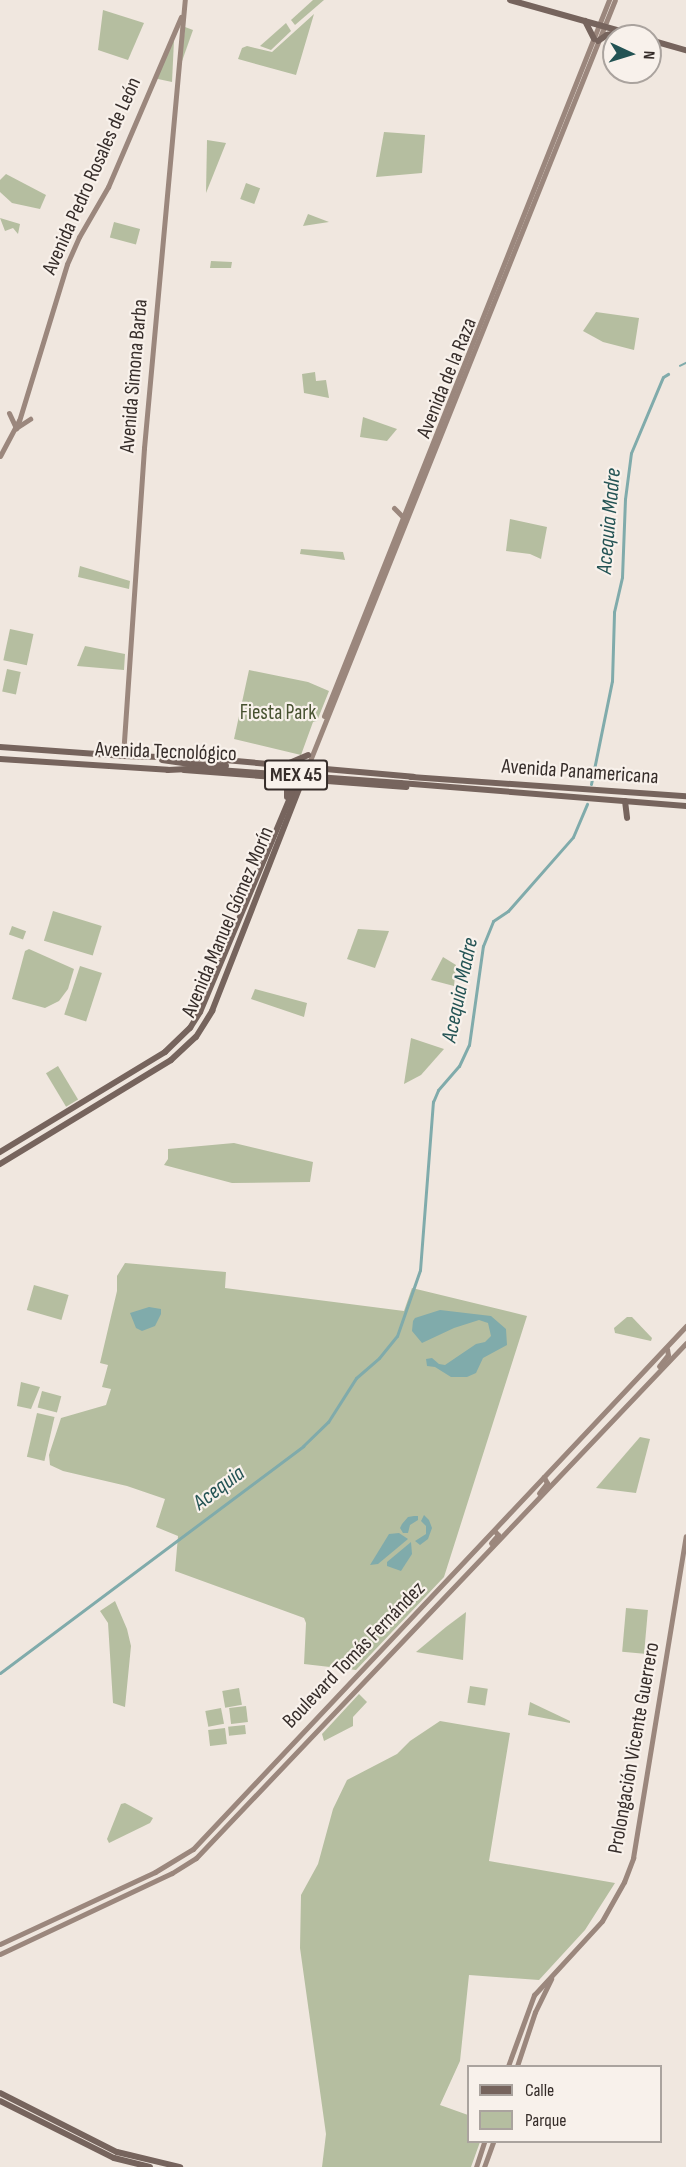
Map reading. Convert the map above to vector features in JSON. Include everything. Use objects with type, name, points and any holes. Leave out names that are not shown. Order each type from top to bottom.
[{"type":"main road","name":"Avenida Simona Barba","points":[[123,756],[145,439],[185,0]]},
{"type":"main road","points":[[510,0],[602,25]]},
{"type":"main road","name":"Avenida de la Raza","points":[[602,24],[609,0]]},
{"type":"main road","name":"Avenida de la Raza","points":[[603,24],[615,0]]},
{"type":"main road","name":"Avenida Pedro Rosales de León","points":[[0,456],[24,409],[67,264],[79,237],[108,187],[184,13]]},
{"type":"main road","points":[[585,21],[596,40],[602,37]]},
{"type":"main road","name":"Avenida de la Raza","points":[[304,768],[602,25]]},
{"type":"main road","name":"Avenida de la Raza","points":[[309,757],[596,40]]},
{"type":"main road","points":[[662,43],[686,50]]},
{"type":"main road","points":[[24,409],[11,413],[16,428],[30,419]]},
{"type":"main road","points":[[394,508],[404,518]]},
{"type":"main road","name":"Avenida Tecnológico","points":[[0,747],[135,757],[189,767]]},
{"type":"main road","points":[[117,767],[123,756],[145,755],[413,777]]},
{"type":"main road","points":[[134,768],[130,763],[135,757]]},
{"type":"main road","points":[[281,765],[309,757],[321,768]]},
{"type":"main road","name":"Avenida Tecnológico","points":[[0,759],[134,768],[189,767],[400,781],[474,790]]},
{"type":"main road","points":[[189,767],[278,778],[457,789]]},
{"type":"main road","points":[[296,800],[306,786],[304,780],[298,775],[304,768]]},
{"type":"main road","name":"Avenida Manuel Gómez Morín","points":[[0,1164],[176,1057],[196,1037],[208,1020],[221,988],[304,780],[304,768]]},
{"type":"main road","name":"Avenida Tecnológico","points":[[400,781],[413,777],[471,781]]},
{"type":"main road","points":[[278,778],[288,787],[288,802]]},
{"type":"main road","name":"Avenida Manuel Gómez Morín","points":[[0,1152],[165,1052],[190,1028],[214,979],[288,802],[304,780]]},
{"type":"main road","name":"Avenida Panamericana","points":[[471,781],[686,796]]},
{"type":"main road","points":[[522,794],[525,790],[523,784]]},
{"type":"main road","name":"Avenida Panamericana","points":[[474,790],[686,806]]},
{"type":"main road","points":[[617,791],[626,802],[627,818]]},
{"type":"main road","points":[[637,802],[639,793]]},
{"type":"main road","points":[[252,887],[253,892],[258,895]]},
{"type":"main road","points":[[246,901],[253,908]]},
{"type":"main road","points":[[214,979],[216,986],[221,988]]},
{"type":"main road","points":[[154,1070],[169,1057],[169,1053],[165,1052]]},
{"type":"main road","points":[[86,1100],[88,1106],[93,1108]]},
{"type":"main road","points":[[76,1106],[83,1110],[83,1114]]},
{"type":"main road","name":"Boulevard Tomás Fernández","points":[[0,1944],[155,1872],[193,1849],[667,1349],[686,1326]]},
{"type":"main road","name":"Boulevard Tomás Fernández","points":[[0,1954],[172,1873],[196,1858],[686,1343]]},
{"type":"main road","points":[[650,1380],[667,1356],[667,1349]]},
{"type":"main road","points":[[597,1437],[593,1429],[605,1413]]},
{"type":"main road","points":[[535,1502],[547,1483],[544,1477]]},
{"type":"main road","points":[[511,1527],[508,1522],[526,1496]]},
{"type":"main road","points":[[483,1558],[498,1535],[494,1530]]},
{"type":"main road","name":"Prolongación Vicente Guerrero","points":[[509,2065],[530,2003],[539,1988],[552,1978],[606,1914],[624,1882],[633,1858],[686,1536]]},
{"type":"main road","points":[[279,1770],[278,1759],[288,1761]]},
{"type":"main road","points":[[193,1849],[196,1858]]},
{"type":"main road","name":"Prolongación Vicente Guerrero","points":[[518,2065],[535,2012],[552,1978]]},
{"type":"main road","points":[[0,2093],[122,2154],[169,2166]]},
{"type":"main road","points":[[0,2101],[114,2158],[152,2167],[180,2167]]},
{"type":"main road","points":[[52,2127],[57,2126],[72,2133],[78,2133]]},
{"type":"main road","points":[[476,2167],[484,2143]]},
{"type":"main road","points":[[484,2167],[493,2143]]},
{"type":"green space","points":[[313,0],[324,0],[295,25],[291,20]]},
{"type":"green space","points":[[103,10],[144,23],[128,60],[98,50]]},
{"type":"green space","points":[[314,14],[296,75],[238,59],[242,48],[247,46],[272,52]]},
{"type":"green space","points":[[286,23],[291,31],[271,50],[260,46]]},
{"type":"green space","points":[[185,27],[193,30],[181,64]]},
{"type":"green space","points":[[174,40],[172,82],[158,79],[157,76]]},
{"type":"green space","points":[[384,132],[425,135],[422,173],[376,177]]},
{"type":"green space","points":[[207,140],[226,143],[206,193]]},
{"type":"green space","points":[[6,174],[46,195],[40,209],[12,203],[0,192],[0,180]]},
{"type":"green space","points":[[246,183],[260,188],[254,204],[240,199]]},
{"type":"green space","points":[[308,214],[329,222],[303,226]]},
{"type":"green space","points":[[0,218],[20,224],[18,234],[13,228],[5,231]]},
{"type":"green space","points":[[114,222],[140,229],[136,244],[110,237]]},
{"type":"green space","points":[[211,261],[232,262],[231,268],[210,268]]},
{"type":"green space","points":[[596,312],[639,318],[634,350],[603,342],[583,331]]},
{"type":"green space","points":[[315,372],[316,381],[326,380],[329,398],[304,393],[302,374]]},
{"type":"green space","points":[[363,417],[397,429],[387,441],[360,437]]},
{"type":"green space","points":[[510,519],[547,527],[541,559],[530,554],[506,551]]},
{"type":"green space","points":[[301,549],[343,552],[345,560],[300,554]]},
{"type":"green space","points":[[80,566],[130,581],[129,589],[78,577]]},
{"type":"green space","points":[[10,629],[33,634],[27,665],[3,660]]},
{"type":"green space","points":[[85,646],[125,654],[124,670],[77,666]]},
{"type":"green space","points":[[7,669],[21,672],[16,694],[2,691]]},
{"type":"green space","name":"Fiesta Park","points":[[249,670],[308,682],[329,691],[317,721],[313,722],[301,755],[234,739]]},
{"type":"green space","points":[[53,911],[102,926],[93,956],[44,941]]},
{"type":"green space","points":[[12,926],[26,931],[23,940],[9,934]]},
{"type":"green space","points":[[358,929],[389,931],[375,968],[347,959]]},
{"type":"green space","points":[[29,949],[74,969],[68,989],[59,1001],[45,1008],[12,999],[25,951]]},
{"type":"green space","points":[[443,957],[456,965],[454,986],[431,980]]},
{"type":"green space","points":[[80,966],[102,973],[86,1022],[64,1015]]},
{"type":"green space","points":[[255,989],[307,1003],[304,1017],[251,999]]},
{"type":"green space","points":[[411,1038],[444,1049],[421,1075],[404,1084]]},
{"type":"green space","points":[[58,1066],[78,1099],[66,1107],[46,1073]]},
{"type":"green space","points":[[234,1143],[313,1162],[310,1182],[232,1183],[164,1165],[168,1159],[168,1149]]},
{"type":"green space","points":[[125,1263],[226,1272],[225,1288],[404,1311],[412,1288],[527,1316],[444,1577],[356,1670],[304,1664],[306,1623],[304,1618],[175,1571],[178,1536],[156,1527],[165,1499],[127,1486],[63,1471],[50,1465],[49,1455],[61,1418],[106,1405],[111,1389],[102,1387],[108,1365],[100,1363],[117,1291],[117,1276]]},
{"type":"green space","points":[[34,1285],[69,1295],[61,1320],[27,1310]]},
{"type":"green space","points":[[627,1317],[632,1317],[652,1338],[651,1341],[615,1333],[614,1328]]},
{"type":"green space","points":[[21,1382],[40,1387],[31,1409],[17,1406]]},
{"type":"green space","points":[[42,1391],[61,1396],[57,1413],[38,1407]]},
{"type":"green space","points":[[37,1413],[55,1417],[44,1461],[27,1457]]},
{"type":"green space","points":[[640,1437],[650,1439],[636,1493],[596,1488]]},
{"type":"green space","points":[[115,1601],[127,1629],[131,1646],[125,1707],[113,1703],[108,1623],[100,1611]]},
{"type":"green space","points":[[626,1608],[648,1610],[644,1654],[622,1652]]},
{"type":"green space","points":[[466,1612],[463,1660],[416,1652],[446,1627]]},
{"type":"green space","points":[[470,1686],[488,1689],[485,1706],[467,1703]]},
{"type":"green space","points":[[239,1688],[242,1705],[225,1708],[222,1691]]},
{"type":"green space","points":[[359,1694],[367,1702],[353,1717],[353,1726],[324,1741],[322,1734]]},
{"type":"green space","points":[[530,1702],[570,1721],[570,1723],[528,1715]]},
{"type":"green space","points":[[246,1706],[248,1722],[231,1724],[229,1708]]},
{"type":"green space","points":[[221,1708],[224,1724],[208,1727],[205,1711]]},
{"type":"green space","points":[[440,1721],[510,1733],[489,1861],[615,1883],[585,1930],[539,1980],[469,1975],[460,2061],[440,2105],[467,2115],[467,2143],[480,2143],[471,2167],[322,2167],[326,2134],[300,1948],[301,1895],[318,1864],[333,1809],[347,1780],[397,1754],[410,1741]]},
{"type":"green space","points":[[245,1725],[246,1734],[229,1736],[228,1727]]},
{"type":"green space","points":[[225,1728],[227,1744],[210,1746],[208,1730]]},
{"type":"green space","points":[[125,1803],[153,1818],[150,1823],[109,1843],[107,1839],[121,1804]]},
{"type":"water","points":[[149,1307],[161,1309],[161,1314],[155,1326],[142,1331],[136,1328],[130,1313]]},
{"type":"water","points":[[440,1310],[491,1316],[506,1329],[507,1345],[483,1358],[476,1373],[467,1377],[451,1377],[435,1367],[427,1366],[426,1359],[432,1358],[439,1364],[445,1365],[476,1344],[485,1342],[491,1336],[488,1323],[479,1320],[454,1328],[422,1343],[412,1331],[413,1321],[415,1318]]},
{"type":"water","points":[[424,1515],[432,1528],[428,1539],[420,1545],[415,1541],[426,1534],[426,1526],[421,1521]]},
{"type":"water","points":[[418,1516],[418,1520],[410,1525],[408,1533],[403,1533],[400,1528],[408,1517]]},
{"type":"water","points":[[399,1533],[408,1539],[378,1564],[370,1565],[389,1534]]},
{"type":"water","points":[[411,1542],[412,1554],[401,1571],[387,1566],[387,1562]]},
{"type":"waterway","name":"Acequia Madre","points":[[680,366],[686,363]]},
{"type":"waterway","name":"Acequia Madre","points":[[591,784],[612,681],[614,612],[622,577],[625,499],[631,453],[663,377],[668,374]]},
{"type":"waterway","name":"Acequia","points":[[0,1673],[303,1446],[328,1422],[356,1378],[379,1358],[397,1336],[420,1270],[433,1102],[438,1090],[459,1066],[469,1045],[483,946],[493,921],[508,911],[573,837],[587,804]]}]
